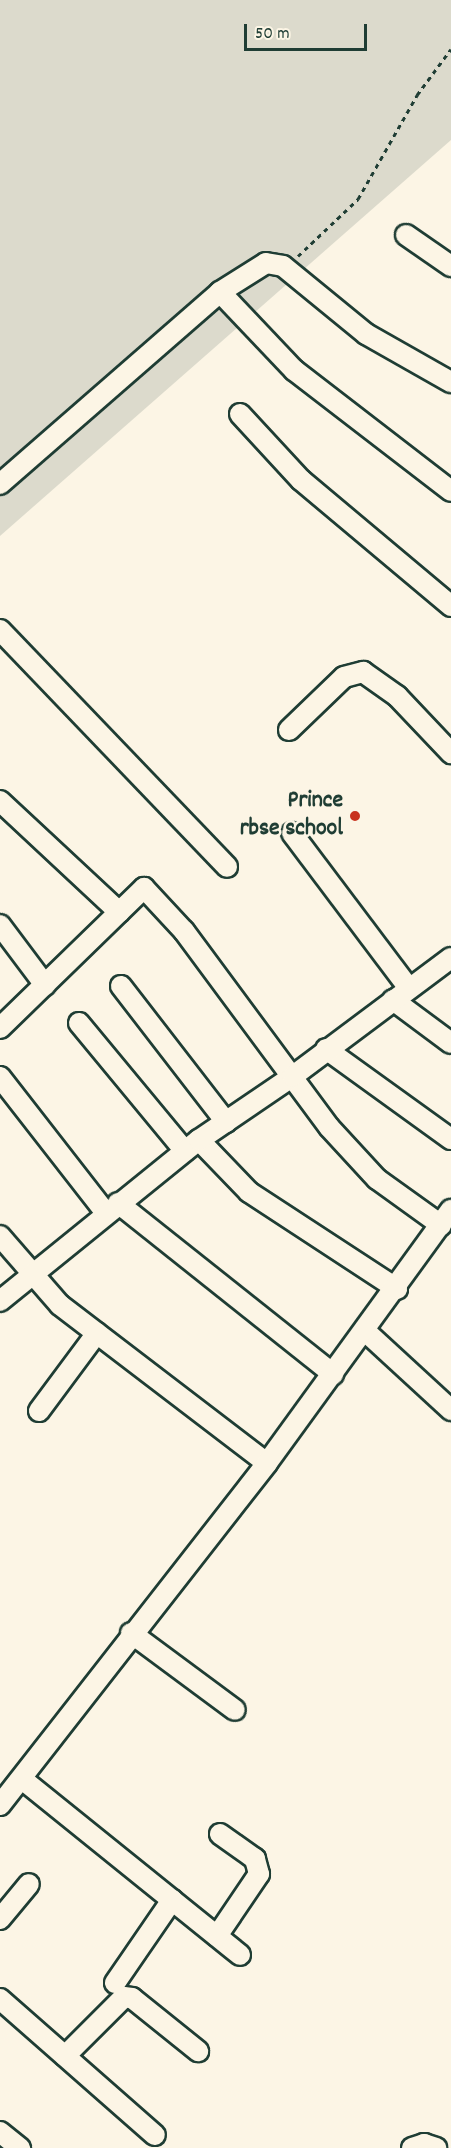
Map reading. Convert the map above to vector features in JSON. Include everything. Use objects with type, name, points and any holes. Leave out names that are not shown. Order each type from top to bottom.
[{"type":"street","points":[[406,235],[451,266]]},
{"type":"street","points":[[0,484],[220,292],[255,267],[275,262],[283,266],[366,334],[451,382]]},
{"type":"street","points":[[220,292],[294,370],[451,491]]},
{"type":"street","points":[[240,414],[301,480],[447,595]]},
{"type":"street","points":[[0,630],[227,867]]},
{"type":"street","points":[[289,730],[344,676],[363,672],[396,696],[451,753]]},
{"type":"street","points":[[0,801],[119,912]]},
{"type":"street","points":[[292,833],[409,988]]},
{"type":"street","points":[[0,1028],[144,888],[184,932],[293,1076],[316,1112],[377,1179],[446,1218],[397,1289],[267,1463],[131,1633],[0,1805]]},
{"type":"street","points":[[0,925],[45,985]]},
{"type":"street","points":[[0,1301],[112,1208],[192,1146],[293,1076],[326,1049],[451,958]]},
{"type":"street","points":[[121,986],[226,1122]]},
{"type":"street","points":[[393,1000],[451,1043]]},
{"type":"street","points":[[79,1023],[192,1146],[249,1192],[397,1289]]},
{"type":"street","points":[[326,1049],[451,1139]]},
{"type":"street","points":[[0,1077],[112,1208],[333,1374]]},
{"type":"street","points":[[0,1236],[50,1296],[267,1463]]},
{"type":"street","points":[[365,1331],[451,1410]]},
{"type":"street","points":[[39,1411],[97,1333]]},
{"type":"street","points":[[131,1633],[235,1710]]},
{"type":"street","points":[[22,1779],[240,1955]]},
{"type":"street","points":[[217,1936],[259,1874],[255,1859],[220,1834]]},
{"type":"street","points":[[0,1919],[29,1884]]},
{"type":"street","points":[[115,1983],[172,1900]]},
{"type":"street","points":[[65,2056],[124,1997],[132,1998],[198,2050]]},
{"type":"street","points":[[0,1999],[154,2135]]},
{"type":"street","points":[[0,2132],[20,2148]]},
{"type":"street","points":[[412,2148],[424,2144],[436,2148]]},
{"type":"path","points":[[283,266],[358,199],[417,95],[451,49]]},
{"type":"shaded area","points":[[0,0],[451,0],[451,140],[0,536]]},
{"type":"place","name":"Prince rbse school","points":[[355,816]]}]
